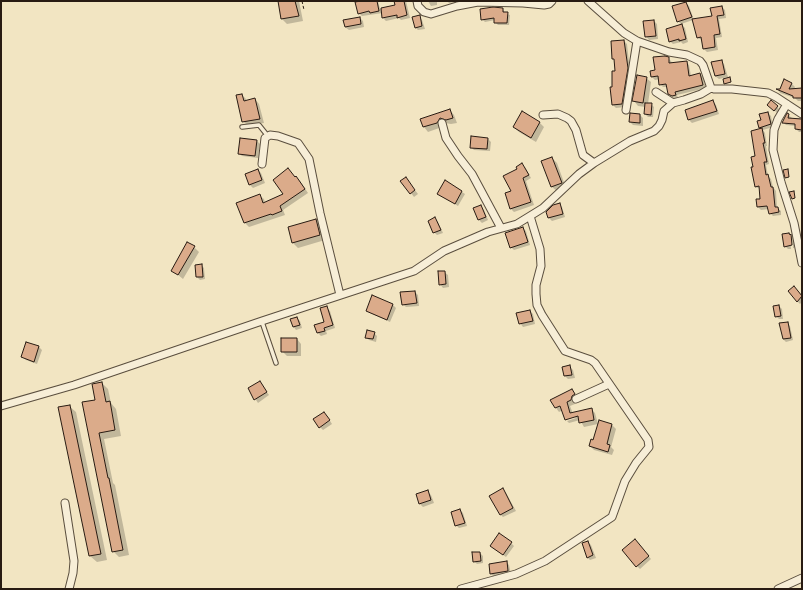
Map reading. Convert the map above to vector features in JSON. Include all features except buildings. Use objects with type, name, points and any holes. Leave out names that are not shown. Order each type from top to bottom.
[{"type":"street","points":[[417,1],[418,6],[424,12],[432,14],[457,6],[478,2],[523,3],[544,6],[552,1]]},
{"type":"street","points":[[588,1],[624,33],[636,41],[670,52],[687,55],[700,61],[703,65],[711,88]]},
{"type":"street","points":[[626,110],[636,41]]},
{"type":"street","points":[[1,406],[74,385],[262,320],[414,271],[444,251],[488,232],[517,224],[530,216],[542,208],[579,174],[594,163],[630,141],[654,131],[662,120],[664,111],[673,103],[701,94],[711,88],[768,93],[802,114]]},
{"type":"street","points":[[656,92],[673,103]]},
{"type":"street","points":[[787,104],[778,119],[774,130],[773,150],[794,223],[802,263]]},
{"type":"street","points":[[543,115],[558,114],[567,118],[576,130],[584,154],[594,163]]},
{"type":"street","points":[[442,123],[446,138],[472,174],[501,228]]},
{"type":"street","points":[[262,164],[265,138],[267,136],[278,136],[298,143],[309,159],[320,213],[340,295]]},
{"type":"street","points":[[461,589],[516,574],[545,561],[612,517],[625,481],[636,463],[649,447],[648,440],[595,363],[591,360],[565,351],[542,315],[537,305],[536,294],[536,285],[540,266],[540,249],[530,216]]},
{"type":"street","points":[[576,399],[609,384]]},
{"type":"street","points":[[65,503],[74,561],[68,589]]},
{"type":"street","points":[[778,589],[802,578]]},
{"type":"lane","points":[[242,127],[259,125],[267,136]]},
{"type":"lane","points":[[262,320],[276,363]]},
{"type":"path","points":[[302,1],[304,10]]}]
